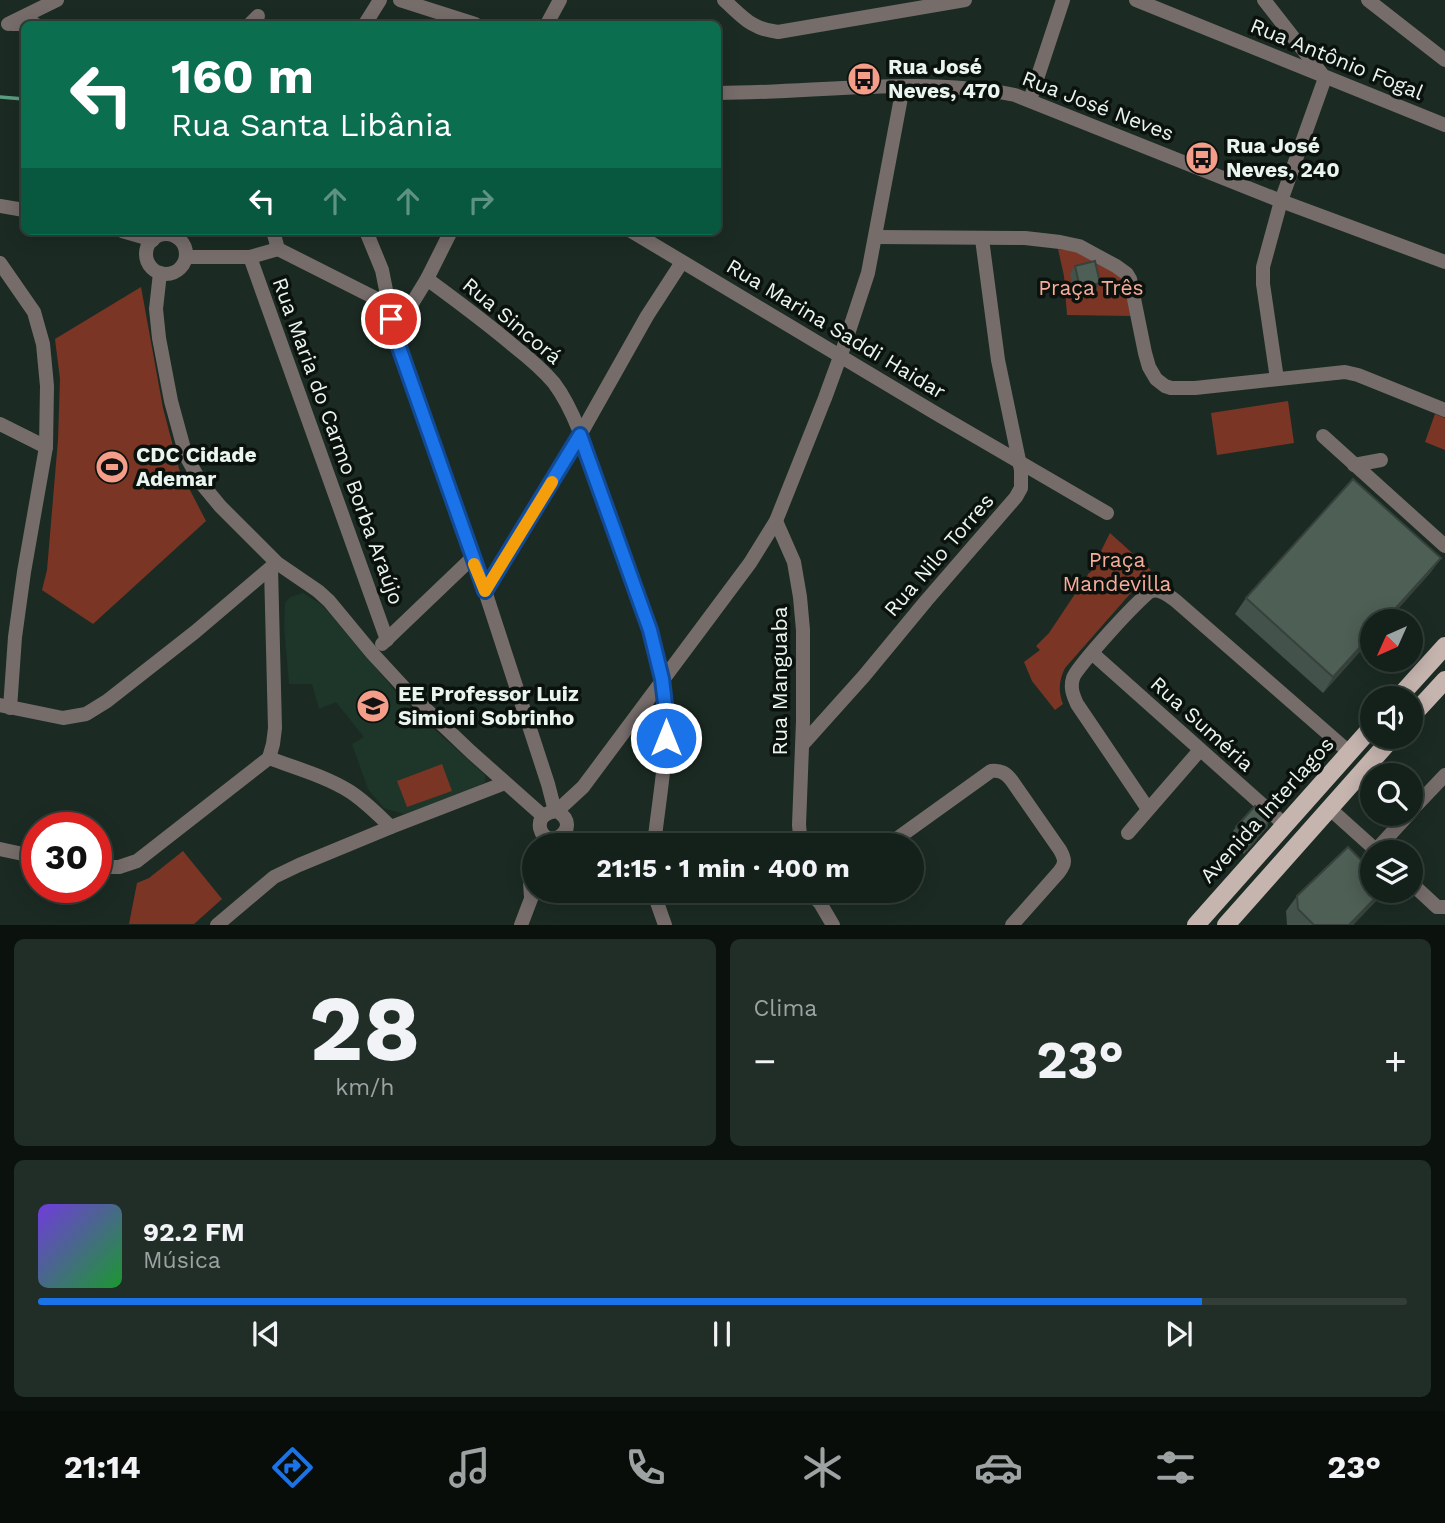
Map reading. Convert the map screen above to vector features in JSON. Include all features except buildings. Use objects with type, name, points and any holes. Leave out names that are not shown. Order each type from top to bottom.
[{"type":"main road","points":[[1409,686],[1445,646]]},
{"type":"main road","points":[[1423,704],[1445,680]]},
{"type":"main road","name":"Avenida Interlagos","points":[[1195,925],[1360,740]]},
{"type":"main road","points":[[1226,925],[1382,749]]},
{"type":"street","points":[[4,24],[57,0]]},
{"type":"street","points":[[367,21],[380,0]]},
{"type":"street","points":[[400,0],[466,21]]},
{"type":"street","points":[[549,21],[560,0]]},
{"type":"street","points":[[724,0],[761,30],[778,32],[965,0]]},
{"type":"street","points":[[1030,100],[1063,0]]},
{"type":"street","name":"Rua Antônio Fogal","points":[[1136,0],[1445,125]]},
{"type":"street","points":[[1264,0],[1325,78],[1281,201],[1263,267],[1263,284],[1277,379]]},
{"type":"street","points":[[1373,4],[1444,55]]},
{"type":"street","points":[[549,822],[583,788],[750,563],[776,521],[841,356],[868,273],[903,87]]},
{"type":"street","name":"Rua José Neves","points":[[721,93],[903,87],[984,89],[1015,95],[1281,201],[1445,262]]},
{"type":"street","points":[[0,206],[21,210]]},
{"type":"street","points":[[136,235],[153,240]]},
{"type":"street","points":[[166,235],[178,239],[186,250],[186,257],[179,269],[173,273],[153,270],[147,258],[149,245],[153,240],[166,235]]},
{"type":"street","points":[[274,235],[278,249]]},
{"type":"street","points":[[368,235],[382,270],[394,333],[485,591],[548,784],[549,822]]},
{"type":"street","points":[[394,333],[427,279],[449,235]]},
{"type":"street","name":"Rua Marina Saddi Haidar","points":[[638,235],[1107,513]]},
{"type":"street","points":[[876,237],[1026,239],[1075,244],[1127,274],[1147,362],[1156,379],[1165,386],[1179,390],[1339,372],[1351,373],[1445,410]]},
{"type":"street","name":"Rua Nilo Torres","points":[[803,744],[864,676],[1021,488],[1019,461],[998,360],[982,239]]},
{"type":"street","points":[[186,257],[250,257],[278,249],[389,305]]},
{"type":"street","name":"Rua Maria do Carmo Borba Araújo","points":[[250,257],[387,640]]},
{"type":"street","points":[[485,591],[682,261]]},
{"type":"street","points":[[0,263],[34,312],[43,344],[47,386],[46,447],[24,572],[5,706],[64,718],[86,714],[107,701],[195,632],[274,566]]},
{"type":"street","points":[[160,273],[156,309],[171,401],[187,456],[201,483],[274,566],[318,591],[329,601],[408,692],[549,822],[567,829],[565,833]]},
{"type":"street","name":"Rua Sincorá","points":[[427,279],[496,330],[536,364],[565,401],[580,435],[650,630],[662,679],[666,738],[655,833]]},
{"type":"street","points":[[0,424],[46,447]]},
{"type":"street","points":[[1323,436],[1445,546]]},
{"type":"street","points":[[1354,465],[1381,460]]},
{"type":"street","name":"Rua Manguaba","points":[[776,521],[794,562],[803,630],[800,833]]},
{"type":"street","points":[[372,653],[472,558]]},
{"type":"street","points":[[112,867],[137,861],[269,758],[275,729],[274,566]]},
{"type":"street","points":[[1148,810],[1077,704],[1072,692],[1072,682],[1076,672],[1092,653],[1150,591],[1160,590],[1176,601],[1349,752]]},
{"type":"street","name":"Rua Suméria","points":[[1092,653],[1285,825]]},
{"type":"street","points":[[1128,833],[1200,750]]},
{"type":"street","points":[[269,758],[331,781],[364,802],[391,827]]},
{"type":"street","points":[[905,833],[991,771],[1004,772],[1013,781],[1065,860],[1064,866],[1012,925]]},
{"type":"street","points":[[1423,799],[1445,775]]},
{"type":"street","points":[[217,925],[274,877],[391,827],[505,783]]},
{"type":"street","points":[[1329,808],[1365,840]]},
{"type":"street","points":[[1387,840],[1399,826]]},
{"type":"street","points":[[0,849],[21,853]]},
{"type":"street","points":[[1423,894],[1437,907],[1445,907]]},
{"type":"street","points":[[521,925],[529,903]]},
{"type":"street","points":[[657,903],[665,925]]},
{"type":"street","points":[[819,903],[833,925]]},
{"type":"shaded area","name":"EE Professor Luiz Simioni Sobrinho","points":[[303,593],[322,605],[405,703],[485,775],[485,782],[475,789],[404,814],[384,808],[368,789],[352,744],[364,737],[336,702],[319,709],[312,684],[289,684],[284,627],[285,603],[290,597]]},
{"type":"green space","name":"Praça Três","points":[[1058,249],[1075,251],[1119,273],[1125,285],[1132,316],[1067,315],[1064,276]]},
{"type":"green space","points":[[141,287],[163,408],[179,469],[206,521],[93,624],[42,590],[47,570],[58,440],[60,379],[55,339]]},
{"type":"green space","points":[[1288,401],[1294,443],[1217,455],[1211,413]]},
{"type":"green space","points":[[1435,414],[1445,418],[1445,450],[1425,442]]},
{"type":"green space","name":"Praça Mandevilla","points":[[1110,533],[1151,570],[1065,668],[1060,686],[1063,704],[1055,710],[1032,681],[1024,662],[1040,650],[1036,646],[1049,633],[1090,573]]},
{"type":"green space","points":[[442,764],[452,791],[407,807],[397,781]]},
{"type":"green space","points":[[183,851],[222,899],[194,924],[129,924],[137,883],[149,878]]},
{"type":"waterway","points":[[0,97],[21,99]]},
{"type":"slow traffic","points":[[474,564],[485,591],[552,482]]},
{"type":"place","name":"Rua José Neves, 470","points":[[864,79]]},
{"type":"place","name":"Rua José Neves, 240","points":[[1202,158]]},
{"type":"place","name":"CDC Cidade Ademar","points":[[112,467]]},
{"type":"place","name":"EE Professor Luiz Simioni Sobrinho","points":[[373,706]]},
{"type":"route","points":[[391,319],[485,591],[580,435],[650,630],[662,679],[666,738]]}]
